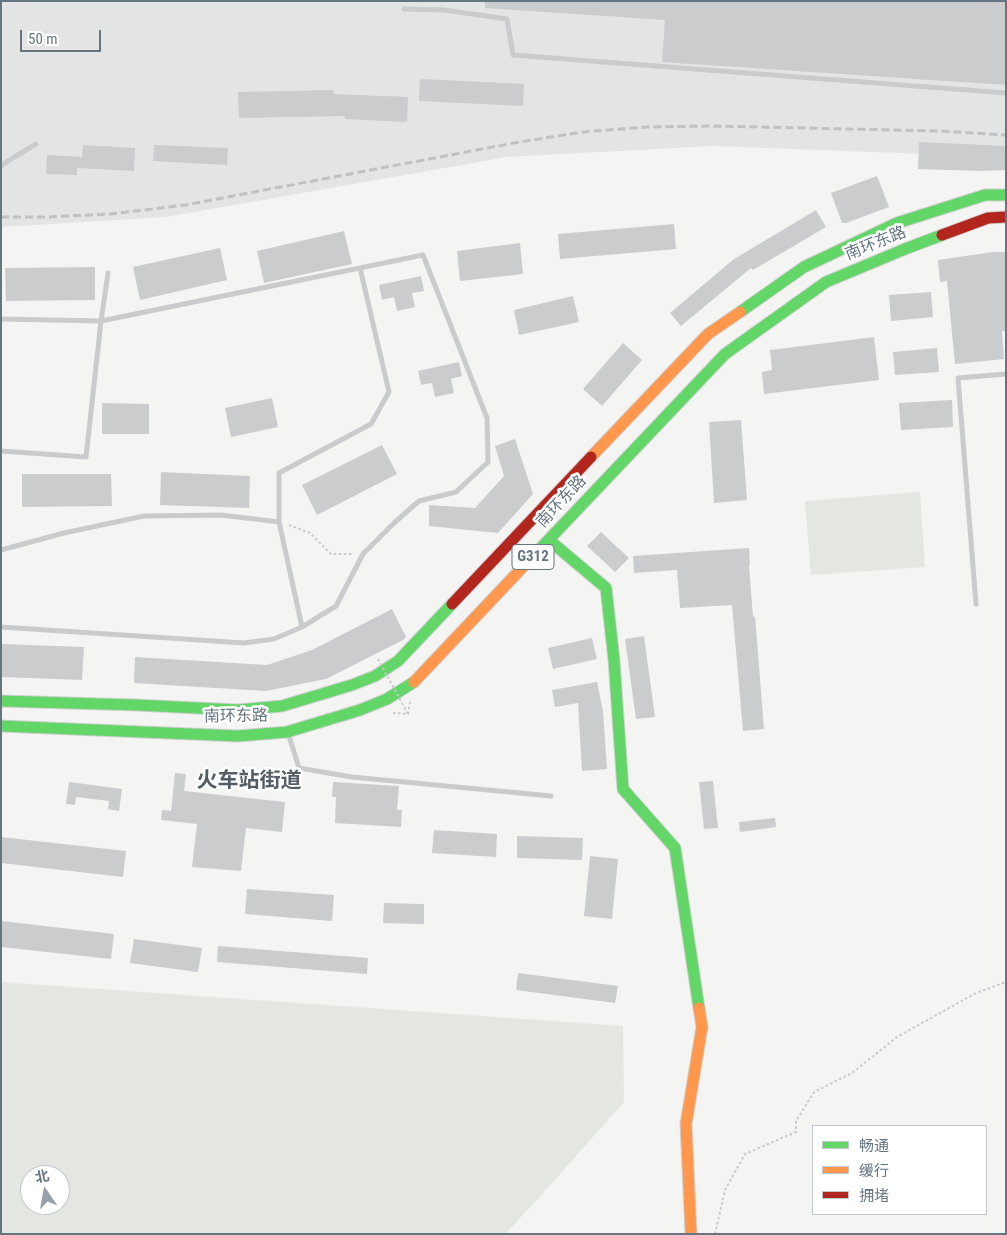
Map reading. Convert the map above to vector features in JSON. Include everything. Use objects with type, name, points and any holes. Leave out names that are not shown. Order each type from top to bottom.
[{"type":"main road","name":"南环东路","points":[[1,701],[238,710],[255,709],[282,706],[352,685],[375,676],[398,661],[708,334],[804,267],[897,223],[985,195],[1006,195]]},
{"type":"main road","name":"南环东路","points":[[1,726],[238,736],[258,735],[287,732],[360,710],[387,699],[415,681],[725,354],[826,282],[905,249],[988,218],[1006,217]]},
{"type":"main road","points":[[549,540],[606,588],[614,660],[623,789],[675,848],[702,1027],[686,1124],[691,1234]]},
{"type":"lane","points":[[404,9],[444,10],[507,19],[512,55],[1006,93]]},
{"type":"lane","points":[[1,166],[36,144]]},
{"type":"lane","points":[[1,319],[101,321],[423,255],[487,418],[488,462],[456,492],[420,501],[394,523],[363,554],[336,606],[302,627],[274,639],[244,642],[1,627]]},
{"type":"lane","points":[[302,627],[279,522],[279,473],[371,424],[388,392],[360,268]]},
{"type":"lane","points":[[1,451],[86,457],[108,273]]},
{"type":"lane","points":[[976,604],[958,378],[1006,374]]},
{"type":"lane","points":[[1,550],[64,533],[144,516],[221,515],[279,522]]},
{"type":"lane","points":[[287,732],[299,768],[352,776],[551,796]]},
{"type":"path","points":[[279,522],[310,533],[331,554],[363,554]]},
{"type":"path","points":[[378,659],[408,714]]},
{"type":"path","points":[[715,1234],[725,1190],[745,1154],[796,1132],[796,1121],[814,1092],[852,1073],[897,1036],[976,993],[1006,982]]},
{"type":"shaded area","points":[[1,1],[1006,1],[1006,157],[712,146],[507,157],[166,217],[1,227]]},
{"type":"shaded area","points":[[920,492],[925,567],[811,575],[805,501]]},
{"type":"shaded area","points":[[1,982],[623,1026],[624,1102],[505,1234],[1,1234]]},
{"type":"building","points":[[485,1],[1006,1],[1006,85],[662,62],[665,20],[485,8]]},
{"type":"building","points":[[420,79],[524,84],[523,106],[419,101]]},
{"type":"building","points":[[334,90],[334,94],[408,97],[407,122],[345,119],[345,116],[239,118],[238,92]]},
{"type":"building","points":[[919,142],[1006,146],[1006,170],[918,169]]},
{"type":"building","points":[[83,145],[135,148],[134,171],[77,168],[77,175],[46,174],[47,155],[82,157]]},
{"type":"building","points":[[154,145],[228,148],[227,165],[153,161]]},
{"type":"building","points":[[877,176],[889,207],[842,223],[831,193]]},
{"type":"building","points":[[816,210],[826,227],[753,270],[751,268],[681,326],[670,313],[734,259]]},
{"type":"building","points":[[674,224],[676,249],[560,259],[558,234]]},
{"type":"building","points":[[344,231],[352,264],[264,283],[257,251]]},
{"type":"building","points":[[520,243],[523,274],[460,281],[457,251]]},
{"type":"building","points":[[220,248],[227,280],[140,300],[133,267]]},
{"type":"building","points":[[993,252],[1006,252],[1006,331],[1002,331],[1004,359],[955,364],[947,281],[940,282],[938,260]]},
{"type":"building","points":[[95,267],[95,300],[6,301],[5,268]]},
{"type":"building","points":[[421,276],[424,291],[412,293],[415,307],[397,311],[394,297],[382,300],[379,285]]},
{"type":"building","points":[[931,292],[933,317],[891,321],[889,295]]},
{"type":"building","points":[[573,296],[579,322],[519,335],[514,310]]},
{"type":"building","points":[[874,337],[879,380],[764,394],[762,372],[772,370],[770,350]]},
{"type":"building","points":[[623,343],[642,360],[602,406],[583,389]]},
{"type":"building","points":[[937,348],[939,372],[895,375],[893,352]]},
{"type":"building","points":[[459,362],[462,376],[451,379],[454,393],[435,397],[432,383],[421,385],[418,371]]},
{"type":"building","points":[[272,398],[278,427],[231,437],[225,408]]},
{"type":"building","points":[[952,400],[953,427],[901,430],[899,403]]},
{"type":"building","points":[[102,403],[149,404],[149,434],[102,434]]},
{"type":"building","points":[[741,420],[747,500],[714,503],[709,422]]},
{"type":"building","points":[[515,439],[533,494],[498,533],[429,526],[429,505],[475,508],[504,476],[495,446]]},
{"type":"building","points":[[382,445],[397,474],[317,515],[302,485]]},
{"type":"building","points":[[161,472],[250,476],[249,508],[160,505]]},
{"type":"building","points":[[22,474],[111,474],[112,506],[22,507]]},
{"type":"building","points":[[601,532],[629,558],[615,572],[587,546]]},
{"type":"building","points":[[749,548],[753,617],[755,616],[764,729],[743,731],[732,605],[680,608],[677,570],[634,573],[633,556]]},
{"type":"building","points":[[392,609],[406,637],[326,679],[266,691],[134,683],[135,657],[267,665],[312,650]]},
{"type":"building","points":[[644,636],[655,717],[636,719],[625,639]]},
{"type":"building","points":[[592,638],[597,659],[553,669],[548,648]]},
{"type":"building","points":[[1,644],[84,647],[82,680],[1,677]]},
{"type":"building","points":[[597,682],[603,711],[607,769],[582,771],[578,703],[555,707],[552,690]]},
{"type":"building","points":[[175,773],[186,774],[184,791],[285,802],[282,832],[246,828],[241,871],[192,867],[197,824],[161,820],[162,810],[171,811]]},
{"type":"building","points":[[713,781],[718,828],[704,829],[699,782]]},
{"type":"building","points":[[69,782],[122,789],[119,811],[108,809],[109,801],[76,797],[75,805],[66,804]]},
{"type":"building","points":[[333,782],[399,786],[397,810],[402,810],[401,827],[335,823],[336,797],[332,797]]},
{"type":"building","points":[[775,818],[776,827],[740,832],[739,822]]},
{"type":"building","points":[[434,830],[497,834],[496,857],[432,853]]},
{"type":"building","points":[[517,836],[583,838],[582,860],[517,858]]},
{"type":"building","points":[[1,837],[126,851],[123,877],[1,863]]},
{"type":"building","points":[[590,856],[618,859],[612,919],[584,916]]},
{"type":"building","points":[[247,889],[334,895],[332,921],[245,914]]},
{"type":"building","points":[[384,903],[424,904],[424,924],[383,923]]},
{"type":"building","points":[[1,921],[114,934],[111,959],[1,947]]},
{"type":"building","points":[[134,939],[202,948],[198,972],[130,963]]},
{"type":"building","points":[[218,946],[368,958],[367,974],[217,962]]},
{"type":"building","points":[[518,973],[618,986],[615,1003],[516,990]]},
{"type":"railway","points":[[1,217],[111,214],[185,205],[582,132],[647,127],[714,126],[940,131],[1006,135]]},
{"type":"traffic: fast","points":[[740,312],[804,267],[897,223],[985,195],[1006,195]]},
{"type":"traffic: fast","points":[[538,551],[725,354],[826,282],[942,235]]},
{"type":"traffic: fast","points":[[549,540],[606,588],[614,660],[623,789],[675,848],[699,1008]]},
{"type":"traffic: fast","points":[[1,701],[238,710],[282,706],[352,685],[375,676],[398,661],[452,604]]},
{"type":"traffic: fast","points":[[1,726],[238,736],[287,732],[360,710],[387,699],[414,682]]},
{"type":"traffic: slow","points":[[591,457],[708,334],[740,312]]},
{"type":"traffic: slow","points":[[414,682],[538,551]]},
{"type":"traffic: slow","points":[[691,1234],[686,1124],[702,1027],[699,1008]]},
{"type":"traffic: jam","points":[[942,235],[988,218],[1006,217]]},
{"type":"traffic: jam","points":[[452,604],[591,457]]},
{"type":"district","name":"火车站街道","points":[[249,782]]}]
